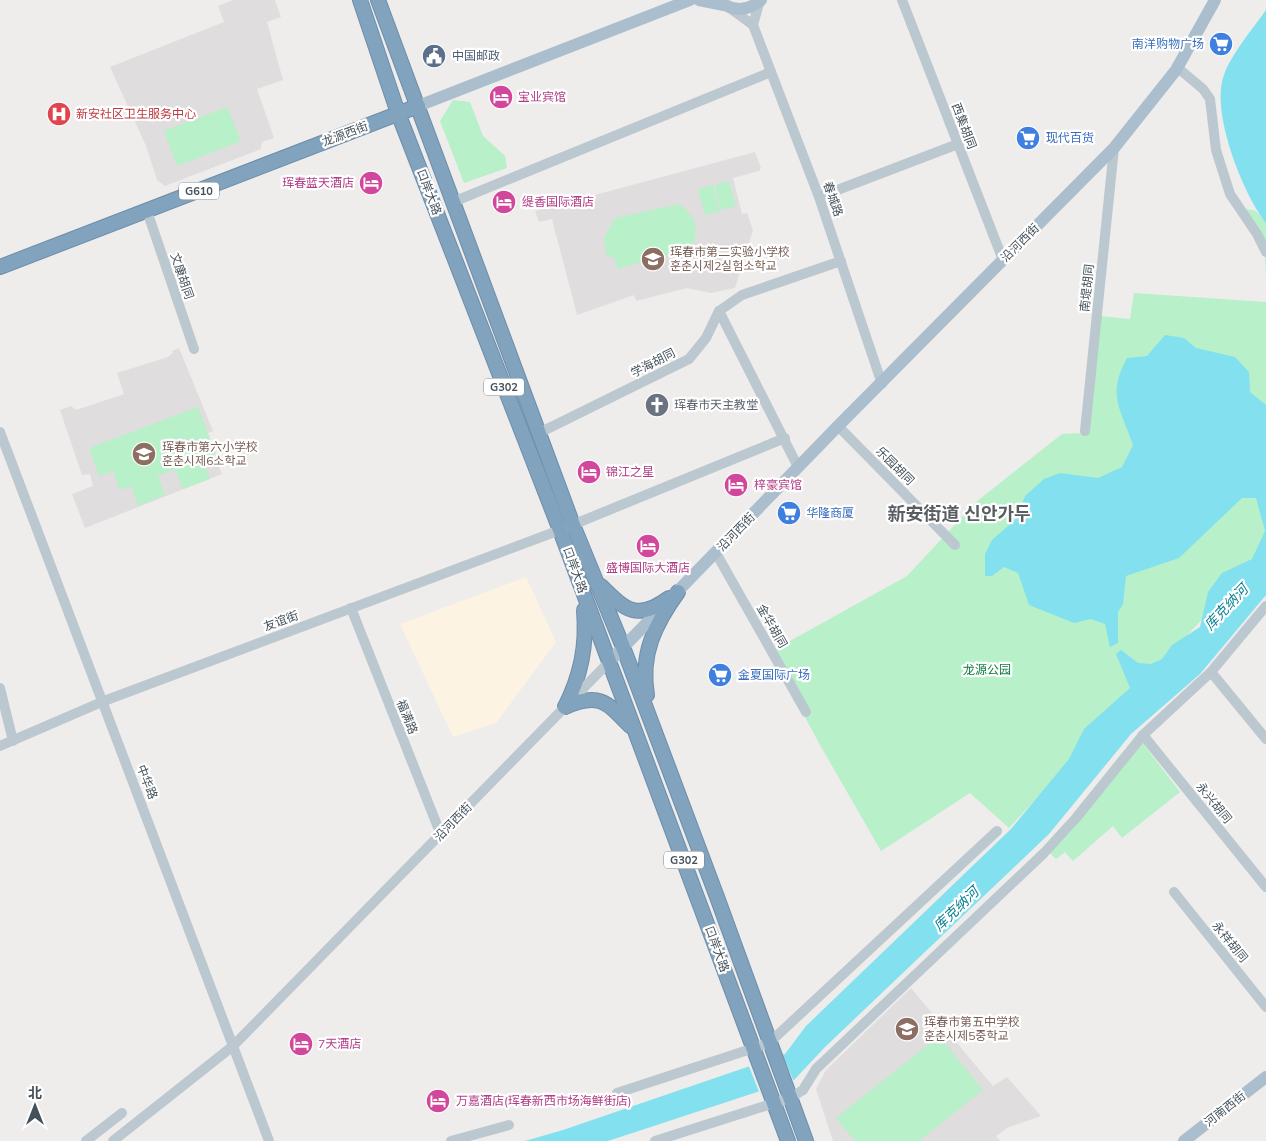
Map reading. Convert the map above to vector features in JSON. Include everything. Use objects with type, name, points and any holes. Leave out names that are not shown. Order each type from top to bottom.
[{"type":"highway","name":"口岸大路","points":[[360,0],[398,113],[560,530],[788,1141]]},
{"type":"highway","name":"口岸大路","points":[[378,0],[573,525],[652,723],[806,1141]]},
{"type":"highway","name":"龙源西街","points":[[0,267],[418,106]]},
{"type":"highway","points":[[595,580],[621,606],[633,611],[648,611],[656,608],[678,592]]},
{"type":"highway","points":[[565,707],[580,672],[586,643],[582,589]]},
{"type":"highway","points":[[652,723],[645,675],[648,653],[660,617],[678,592]]},
{"type":"highway","points":[[565,707],[589,699],[604,702],[635,732]]},
{"type":"main road","name":"龙源西街","points":[[418,106],[690,0]]},
{"type":"main road","points":[[699,0],[747,9],[761,0]]},
{"type":"main road","name":"沿河西街","points":[[608,662],[838,426],[882,384],[1114,148],[1178,68],[1215,0]]},
{"type":"main road","name":"河南西街","points":[[1184,1141],[1266,1077]]},
{"type":"main road","name":"河南西街","points":[[1197,1141],[1266,1087]]},
{"type":"street","points":[[724,5],[753,25],[761,0]]},
{"type":"street","name":"西集胡同","points":[[902,0],[1003,260]]},
{"type":"street","name":"春城路","points":[[753,25],[819,197],[882,384]]},
{"type":"street","points":[[1178,68],[1202,89],[1210,99],[1216,150],[1230,194],[1257,234],[1266,252]]},
{"type":"street","points":[[453,202],[771,72]]},
{"type":"street","points":[[819,197],[958,144]]},
{"type":"street","name":"南堤胡同","points":[[1084,431],[1114,148]]},
{"type":"street","name":"文康胡同","points":[[147,211],[194,349]]},
{"type":"street","name":"学海胡同","points":[[539,432],[689,359],[706,338],[719,311],[742,295],[841,261]]},
{"type":"street","points":[[719,311],[785,438],[798,467]]},
{"type":"street","name":"乐园胡同","points":[[838,426],[955,545]]},
{"type":"street","name":"中华路","points":[[0,432],[104,700],[269,1141]]},
{"type":"street","name":"友谊街","points":[[0,746],[104,700],[573,525],[785,438]]},
{"type":"street","name":"金华胡同","points":[[716,553],[806,712]]},
{"type":"street","points":[[655,1141],[803,1090],[816,1068],[1044,853],[1076,818],[1143,735],[1211,672],[1266,606]]},
{"type":"street","name":"福满路","points":[[351,608],[441,834]]},
{"type":"street","name":"沿河西街","points":[[113,1141],[233,1046],[608,662]]},
{"type":"street","points":[[1211,672],[1266,740]]},
{"type":"street","points":[[0,688],[13,741]]},
{"type":"street","name":"永兴胡同","points":[[1143,735],[1266,888]]},
{"type":"street","points":[[617,1093],[771,1048],[997,831]]},
{"type":"street","name":"永祥胡同","points":[[1174,892],[1266,1007]]},
{"type":"street","points":[[86,1141],[122,1113]]},
{"type":"street","points":[[451,1141],[509,1125]]},
{"type":"shaded area","points":[[233,0],[275,0],[281,17],[267,22],[283,80],[257,89],[274,138],[262,142],[261,149],[165,186],[157,180],[146,146],[110,67],[224,22],[218,6]]},
{"type":"shaded area","name":"珲春市第二实验小学校 훈춘시제2실험소학교","points":[[755,152],[761,168],[759,171],[733,178],[742,214],[747,213],[753,230],[735,288],[711,293],[687,288],[636,301],[634,295],[577,315],[552,219],[539,222],[535,211]]},
{"type":"shaded area","name":"珲春市第六小学校 훈춘시제6소학교","points":[[179,348],[213,431],[205,434],[222,474],[85,528],[72,494],[93,486],[90,474],[82,475],[60,410],[71,406],[76,410],[124,394],[117,373],[168,357],[173,353],[172,351]]},
{"type":"shaded area","points":[[526,577],[556,642],[496,723],[453,737],[400,624]]},
{"type":"shaded area","name":"珲春市第五中学校 훈춘시제5중학교","points":[[911,988],[993,1086],[1007,1077],[1041,1116],[1007,1128],[996,1136],[1000,1141],[833,1141],[816,1089],[826,1070]]},
{"type":"green space","points":[[453,100],[470,102],[483,136],[505,156],[507,168],[464,183],[440,121]]},
{"type":"green space","points":[[227,107],[241,141],[177,166],[164,131]]},
{"type":"green space","points":[[729,181],[736,206],[721,210],[715,185]]},
{"type":"green space","points":[[713,185],[720,211],[705,215],[698,189]]},
{"type":"green space","points":[[680,204],[695,223],[696,233],[693,247],[618,269],[614,258],[606,254],[604,238],[615,218]]},
{"type":"green space","points":[[1242,208],[1256,211],[1266,223],[1266,275],[1264,240]]},
{"type":"green space","name":"龙源公园","points":[[1134,293],[1266,302],[1266,593],[1244,574],[1009,828],[970,793],[881,851],[820,745],[770,652],[907,576],[976,502],[1062,434],[1086,433],[1100,316],[1130,319]]},
{"type":"green space","points":[[198,407],[216,454],[202,459],[210,479],[183,489],[175,469],[158,476],[165,495],[138,506],[131,486],[120,490],[113,471],[99,476],[89,448]]},
{"type":"green space","points":[[1141,741],[1180,792],[1122,838],[1113,826],[1073,861],[1065,852],[1056,859],[1050,853]]},
{"type":"green space","points":[[939,1036],[983,1090],[919,1141],[855,1141],[836,1118]]},
{"type":"water","points":[[1266,10],[1266,223],[1248,193],[1231,152],[1221,109],[1221,91],[1224,75],[1231,59]]},
{"type":"water","name":"库克纳河","points":[[1165,335],[1184,338],[1196,348],[1235,357],[1249,372],[1250,392],[1266,405],[1266,595],[1200,674],[1131,734],[1049,834],[825,1047],[794,1080],[608,1141],[525,1141],[563,1130],[785,1054],[806,1026],[1011,829],[1069,759],[1084,729],[1130,688],[1116,654],[1121,650],[1138,663],[1151,664],[1162,659],[1172,645],[1200,627],[1208,592],[1222,573],[1252,559],[1265,531],[1256,498],[1242,498],[1179,558],[1126,576],[1123,604],[1118,612],[1118,643],[1110,647],[1105,624],[1091,619],[1074,623],[1029,605],[1018,573],[1004,567],[992,576],[985,576],[985,554],[992,540],[1017,518],[1025,496],[1044,479],[1060,473],[1098,478],[1122,467],[1133,445],[1118,402],[1117,392],[1121,371],[1127,358],[1147,356]]},
{"type":"pier","points":[[782,1053],[794,1082],[760,1094],[748,1064]]},
{"type":"place","name":"南洋购物广场","points":[[1221,44]]},
{"type":"place","name":"中国邮政","points":[[434,56]]},
{"type":"place","name":"宝业宾馆","points":[[501,97]]},
{"type":"place","name":"新安社区卫生服务中心","points":[[59,114]]},
{"type":"place","name":"现代百货","points":[[1028,138]]},
{"type":"place","name":"珲春蓝天酒店","points":[[371,183]]},
{"type":"place","name":"缇香国际酒店","points":[[504,202]]},
{"type":"place","name":"珲春市第二实验小学校 훈춘시제2실험소학교","points":[[653,259]]},
{"type":"place","name":"珲春市天主教堂","points":[[657,405]]},
{"type":"place","name":"珲春市第六小学校 훈춘시제6소학교","points":[[144,454]]},
{"type":"place","name":"锦江之星","points":[[589,472]]},
{"type":"place","name":"梓豪宾馆","points":[[736,485]]},
{"type":"place","name":"华隆商厦","points":[[789,513]]},
{"type":"place","name":"盛博国际大酒店","points":[[648,546]]},
{"type":"place","name":"金夏国际广场","points":[[720,675]]},
{"type":"place","name":"珲春市第五中学校 훈춘시제5중학교","points":[[907,1029]]},
{"type":"place","name":"7天酒店","points":[[301,1044]]},
{"type":"place","name":"万嘉酒店(珲春新西市场海鲜街店)","points":[[438,1101]]},
{"type":"district","name":"新安街道 신안가두","points":[[959,514]]}]
